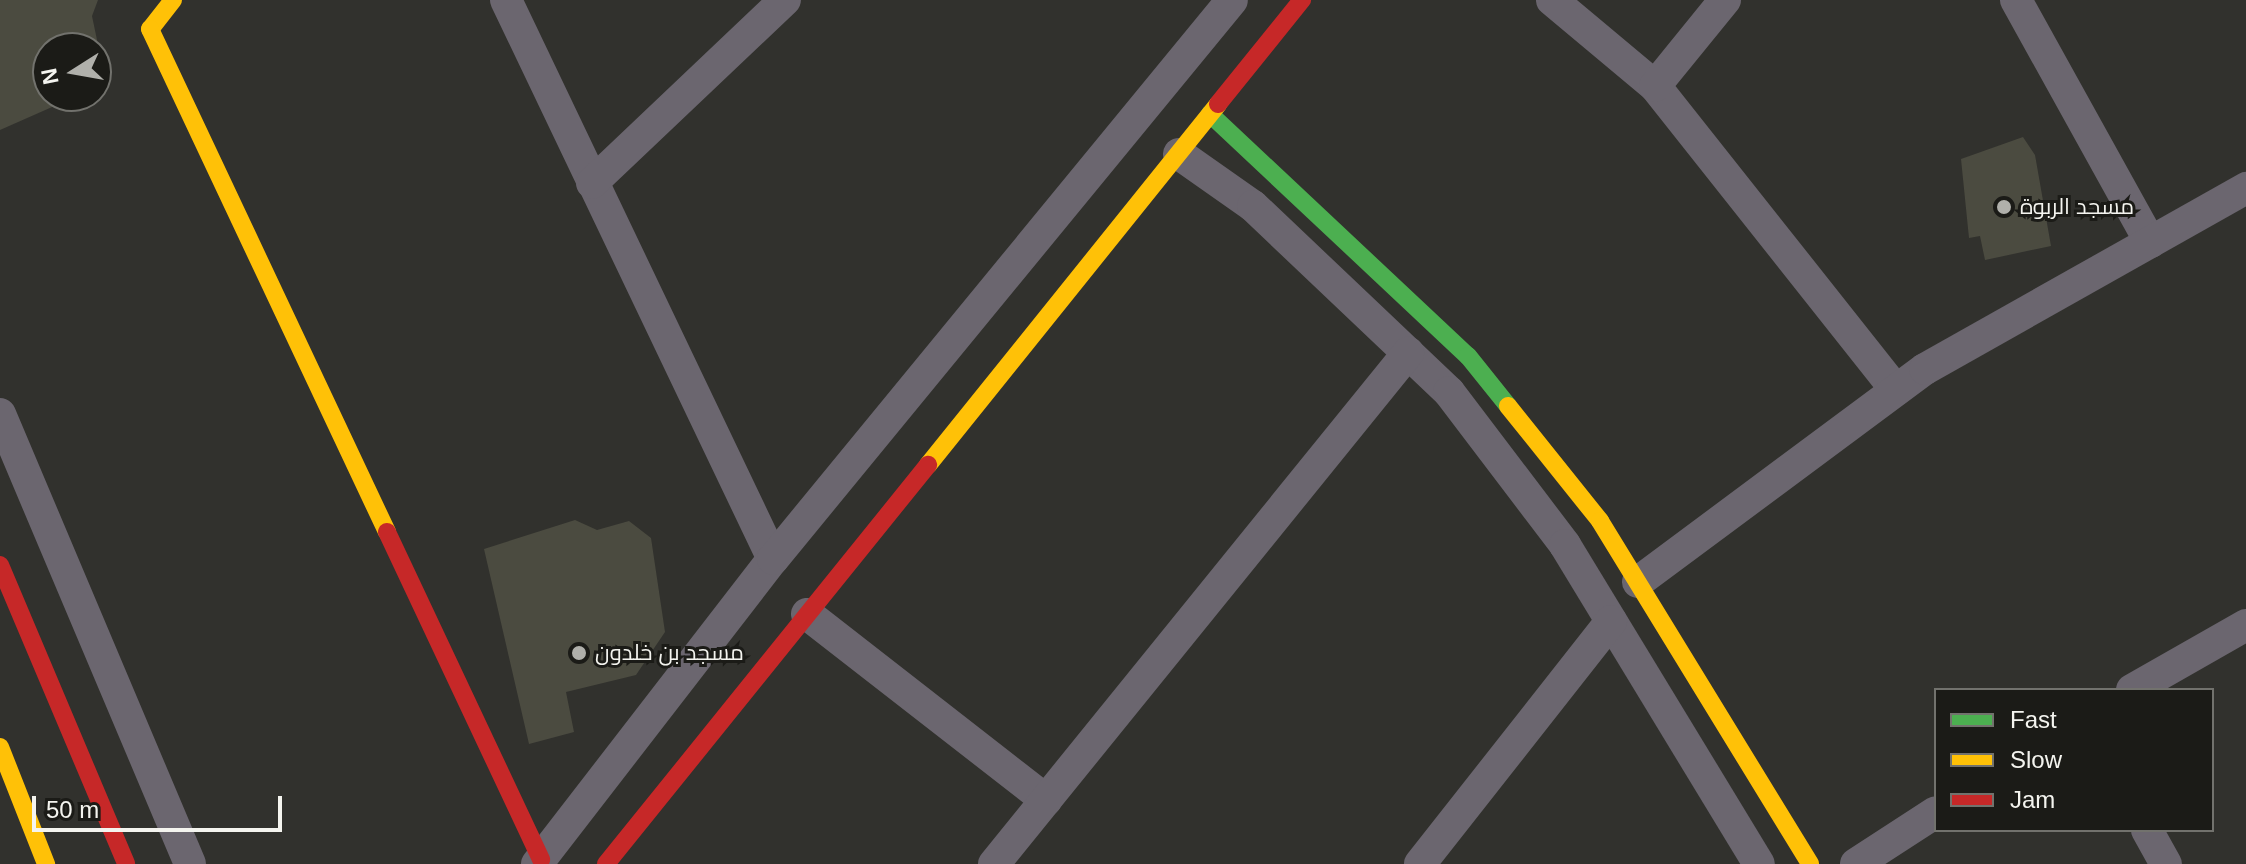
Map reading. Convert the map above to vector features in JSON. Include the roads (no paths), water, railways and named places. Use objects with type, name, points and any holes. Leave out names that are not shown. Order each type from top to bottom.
[{"type":"street","points":[[173,0],[150,29],[539,862],[773,559],[1232,0]]},
{"type":"street","points":[[506,0],[773,559]]},
{"type":"street","points":[[592,183],[785,0]]},
{"type":"street","points":[[606,864],[1302,0]]},
{"type":"street","points":[[1552,0],[1655,86],[1896,390]]},
{"type":"street","points":[[1655,86],[1725,0]]},
{"type":"street","points":[[2016,0],[2150,242]]},
{"type":"street","points":[[1210,114],[1468,356],[1600,521],[1810,864]]},
{"type":"street","points":[[1179,154],[1253,206],[1459,405],[1565,545],[1759,864]]},
{"type":"street","points":[[1638,582],[1896,390],[2246,188]]},
{"type":"street","points":[[994,864],[1408,353]]},
{"type":"street","points":[[0,414],[190,864]]},
{"type":"street","points":[[0,565],[126,864]]},
{"type":"street","points":[[807,614],[1046,800]]},
{"type":"street","points":[[1420,864],[1611,621]]},
{"type":"street","points":[[2136,688],[2245,628]]},
{"type":"street","points":[[0,747],[46,864]]},
{"type":"street","points":[[1856,864],[1934,813]]},
{"type":"street","points":[[2148,832],[2166,864]]},
{"type":"place","name":"مسجد الربوة","points":[[2004,207]]},
{"type":"place","name":"مسجد بن خلدون","points":[[579,653]]}]
